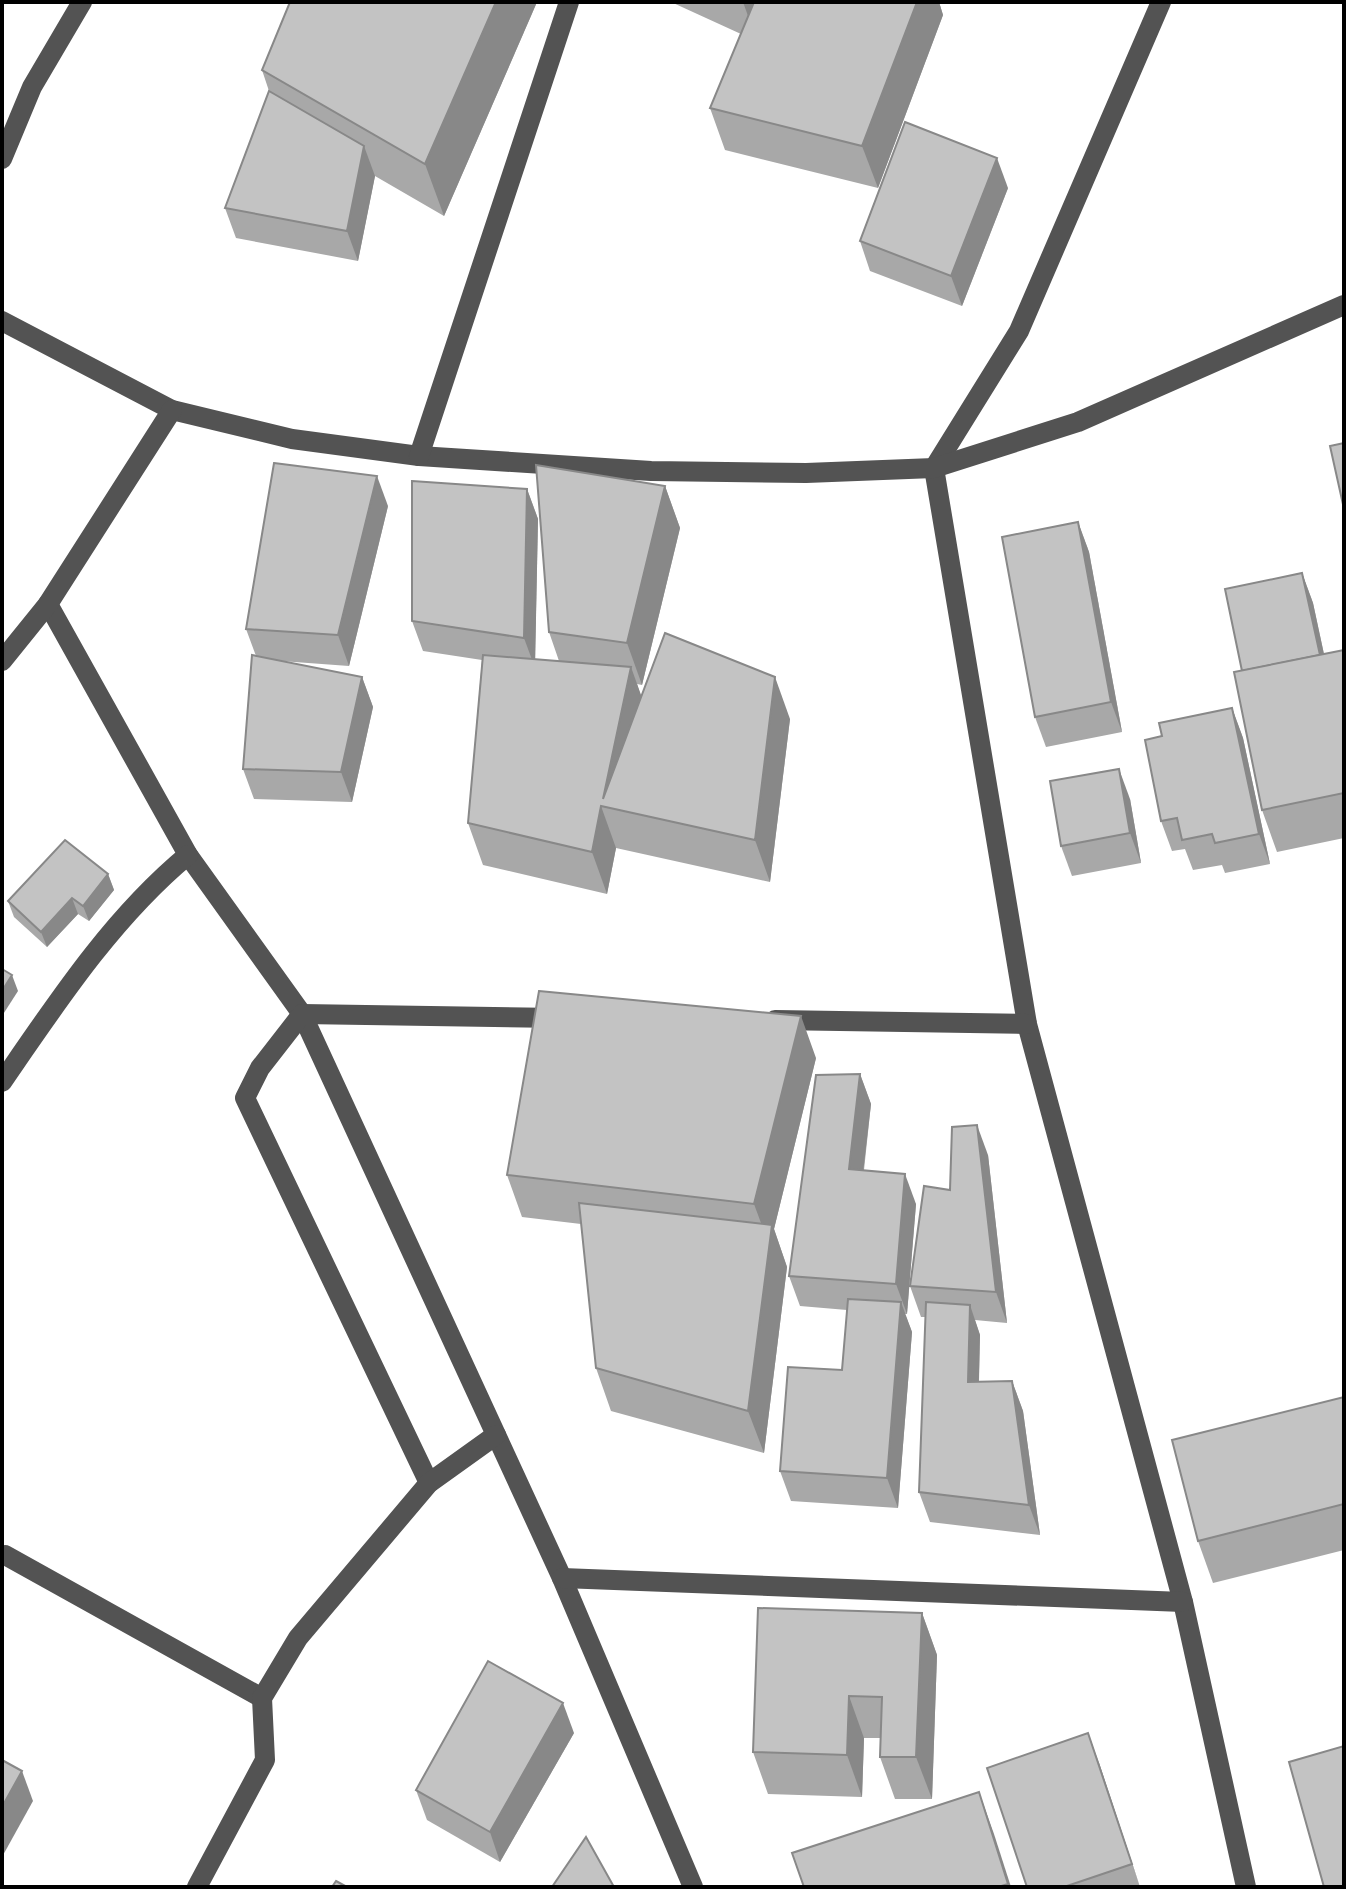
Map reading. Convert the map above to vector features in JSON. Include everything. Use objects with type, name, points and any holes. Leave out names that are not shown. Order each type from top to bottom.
[{"type":"street","points":[[2,159],[32,87],[82,2]]},
{"type":"street","points":[[419,456],[569,2]]},
{"type":"street","points":[[1161,2],[1019,331],[934,468],[1027,1024],[1183,1602],[1246,1887]]},
{"type":"street","points":[[2,321],[172,410],[292,439],[419,456],[651,471],[806,473],[934,468],[1078,422],[1344,305]]},
{"type":"street","points":[[2,660],[48,604],[172,410]]},
{"type":"street","points":[[48,604],[188,855],[302,1014],[562,1578],[693,1887]]},
{"type":"street","points":[[2,1082],[62,995],[157,881],[188,855]]},
{"type":"street","points":[[302,1014],[586,1018]]},
{"type":"street","points":[[302,1014],[260,1068],[245,1098],[429,1483]]},
{"type":"street","points":[[759,1020],[1027,1024]]},
{"type":"street","points":[[197,1887],[265,1760],[262,1698],[298,1638],[429,1483],[496,1435]]},
{"type":"street","points":[[5,1555],[262,1698]]},
{"type":"street","points":[[562,1578],[1183,1602]]},
{"type":"building","points":[[290,2],[496,2],[425,164],[262,70]]},
{"type":"building","points":[[754,2],[917,2],[862,146],[710,108]]},
{"type":"building","points":[[269,91],[364,146],[347,231],[225,208]]},
{"type":"building","points":[[905,122],[997,158],[951,276],[860,241]]},
{"type":"building","points":[[1344,443],[1344,509],[1330,446]]},
{"type":"building","points":[[274,463],[377,476],[338,635],[246,629]]},
{"type":"building","points":[[536,465],[665,486],[627,643],[549,632]]},
{"type":"building","points":[[412,481],[527,489],[524,638],[412,621]]},
{"type":"building","points":[[1078,522],[1111,702],[1035,717],[1002,537]]},
{"type":"building","points":[[1302,573],[1320,655],[1242,671],[1225,589]]},
{"type":"building","points":[[665,633],[775,677],[755,840],[601,806],[592,852],[468,823],[483,655],[631,667],[603,799]]},
{"type":"building","points":[[1344,650],[1344,793],[1262,810],[1234,672]]},
{"type":"building","points":[[252,655],[362,677],[341,772],[243,769]]},
{"type":"building","points":[[1232,708],[1259,834],[1215,843],[1212,834],[1182,840],[1177,818],[1161,821],[1145,740],[1162,736],[1159,723]]},
{"type":"building","points":[[1119,769],[1130,833],[1061,846],[1050,781]]},
{"type":"building","points":[[65,840],[108,874],[83,906],[72,898],[41,932],[8,901]]},
{"type":"building","points":[[2,969],[12,975],[2,991]]},
{"type":"building","points":[[539,991],[801,1016],[754,1204],[507,1175]]},
{"type":"building","points":[[860,1074],[849,1169],[905,1174],[896,1284],[789,1276],[816,1075]]},
{"type":"building","points":[[977,1125],[996,1292],[910,1286],[924,1186],[950,1190],[952,1127]]},
{"type":"building","points":[[579,1203],[772,1225],[748,1411],[596,1368]]},
{"type":"building","points":[[848,1299],[901,1302],[887,1478],[780,1471],[788,1367],[842,1370]]},
{"type":"building","points":[[926,1302],[970,1305],[968,1382],[1012,1381],[1029,1505],[919,1492]]},
{"type":"building","points":[[1344,1397],[1344,1504],[1198,1541],[1172,1440]]},
{"type":"building","points":[[758,1608],[922,1613],[916,1757],[880,1757],[882,1697],[849,1696],[847,1755],[753,1752]]},
{"type":"building","points":[[488,1661],[563,1703],[490,1832],[416,1790]]},
{"type":"building","points":[[1088,1733],[1132,1864],[1064,1887],[1027,1887],[987,1768]]},
{"type":"building","points":[[1344,1746],[1344,1887],[1324,1887],[1289,1762]]},
{"type":"building","points":[[2,1760],[22,1771],[2,1807]]},
{"type":"building","points":[[979,1792],[1008,1884],[998,1887],[804,1887],[792,1853]]},
{"type":"building","points":[[586,1837],[614,1887],[552,1887]]},
{"type":"building","points":[[336,1881],[347,1887],[332,1887]]}]
